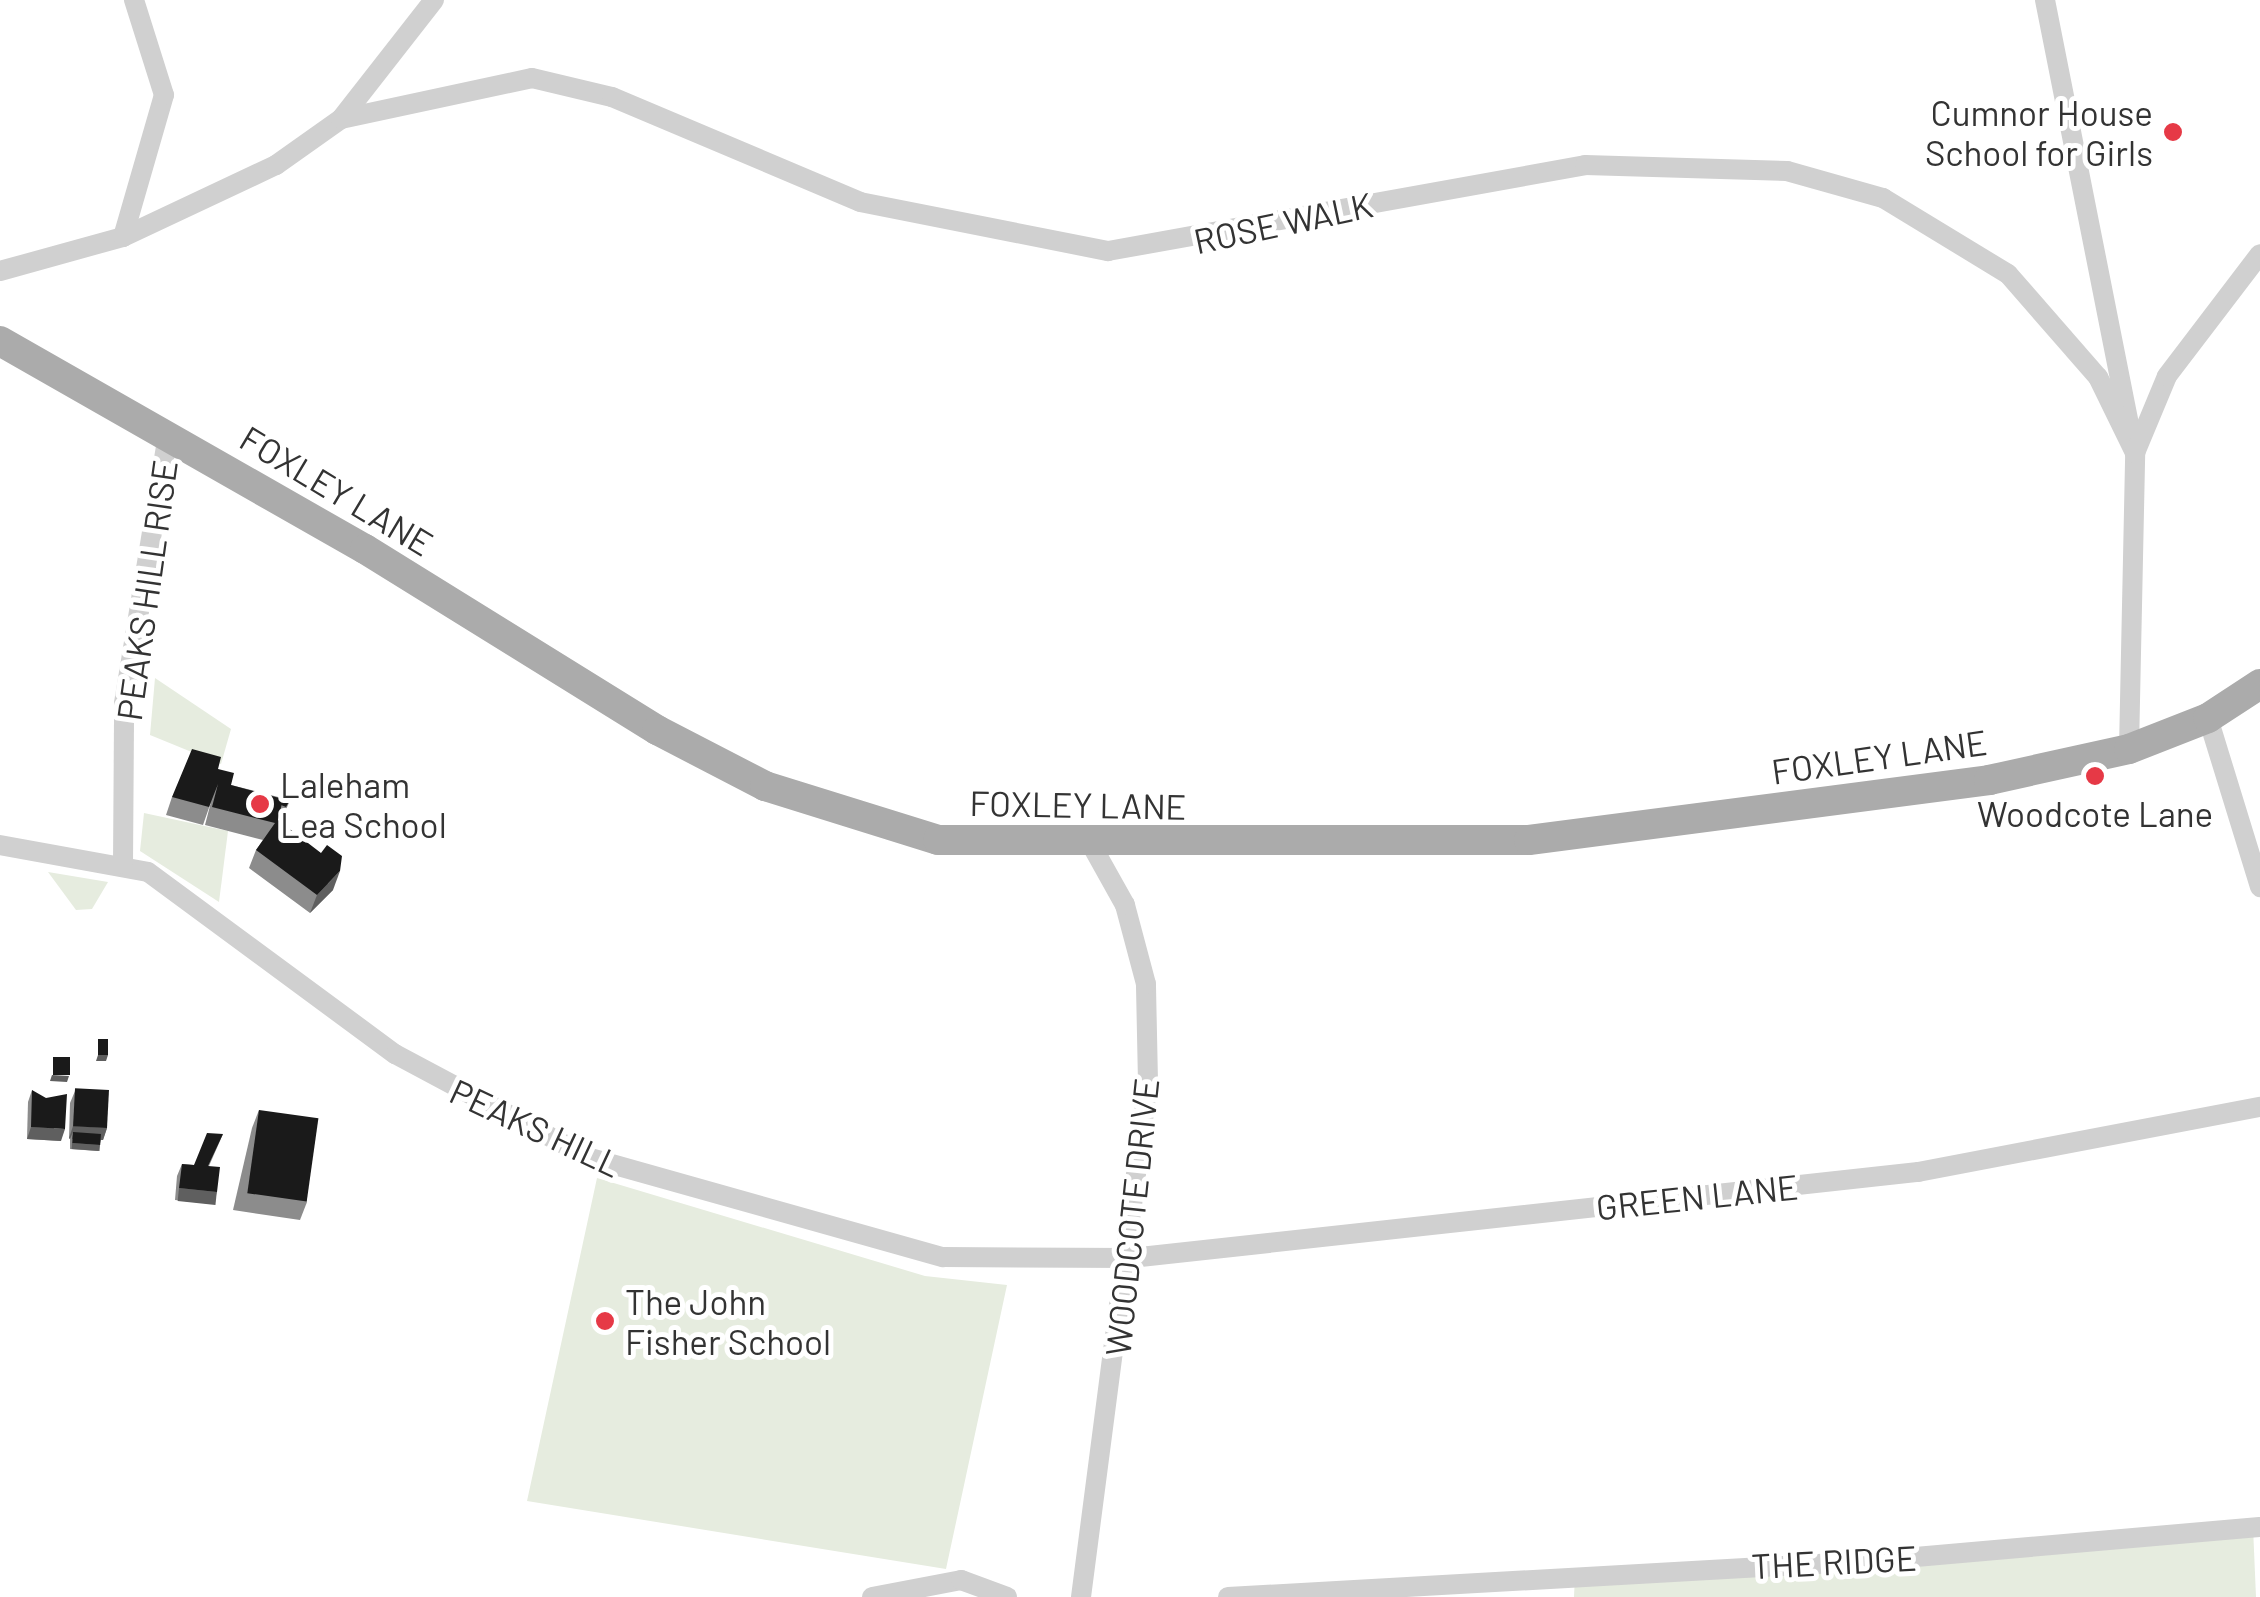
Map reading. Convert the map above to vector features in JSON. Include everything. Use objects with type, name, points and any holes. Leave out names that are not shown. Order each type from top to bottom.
[{"type":"main road","name":"FOXLEY LANE","points":[[0,342],[168,435],[765,786],[938,840],[1092,846],[1529,840],[1989,780],[2129,749],[2208,718],[2260,684]]},
{"type":"street","points":[[123,237],[164,96],[134,0]]},
{"type":"street","points":[[0,271],[123,237],[216,199],[341,119],[434,0]]},
{"type":"street","points":[[2045,0],[2134,453],[2129,749]]},
{"type":"street","name":"ROSE WALK","points":[[341,119],[532,78],[612,97],[860,202],[1108,251],[1585,165],[1787,171],[1883,198],[2008,274],[2098,377],[2134,453]]},
{"type":"street","points":[[2134,453],[2167,376],[2260,254]]},
{"type":"street","name":"PEAKS HILL RISE","points":[[123,864],[124,702],[168,435]]},
{"type":"street","points":[[2208,718],[2260,886]]},
{"type":"street","name":"PEAKS HILL","points":[[0,845],[123,864],[178,891],[446,1086],[590,1158],[942,1257],[1131,1258]]},
{"type":"street","name":"WOODCOTE DRIVE","points":[[1081,1597],[1131,1258],[1148,1082],[1146,984],[1125,905],[1092,846]]},
{"type":"street","name":"GREEN LANE","points":[[1131,1258],[1918,1172],[2260,1107]]},
{"type":"street","name":"THE RIDGE","points":[[1228,1597],[1870,1560],[2260,1527]]},
{"type":"street","points":[[872,1597],[961,1580],[1007,1597]]},
{"type":"shaded area","points":[[155,678],[231,729],[221,764],[150,735]]},
{"type":"shaded area","points":[[144,813],[228,831],[219,902],[140,851]]},
{"type":"shaded area","points":[[48,872],[108,882],[92,909],[76,910]]},
{"type":"shaded area","points":[[597,1178],[925,1276],[1007,1285],[946,1569],[527,1501]]},
{"type":"shaded area","points":[[2253,1527],[2256,1597],[1574,1597],[1575,1574]]},
{"type":"building","points":[[192,749],[221,757],[218,769],[234,773],[231,785],[283,799],[278,820],[321,853],[327,845],[342,856],[340,871],[317,895],[256,850],[275,823],[212,807],[218,784],[209,807],[172,797]]},
{"type":"building","points":[[285,791],[292,796],[286,807],[281,805]]},
{"type":"building","points":[[98,1039],[108,1039],[108,1055],[98,1055]]},
{"type":"building","points":[[53,1057],[70,1057],[70,1075],[53,1075]]},
{"type":"building","points":[[75,1088],[109,1090],[107,1128],[73,1126]]},
{"type":"building","points":[[32,1090],[46,1098],[67,1094],[65,1129],[31,1127]]},
{"type":"building","points":[[259,1110],[318,1118],[307,1202],[247,1193]]},
{"type":"building","points":[[73,1132],[101,1134],[100,1145],[72,1143]]},
{"type":"building","points":[[207,1133],[223,1134],[208,1166],[220,1167],[217,1192],[179,1188],[182,1164],[194,1165]]},
{"type":"place","name":"Cumnor House School for Girls","points":[[2173,132]]},
{"type":"place","name":"Woodcote Lane","points":[[2095,776]]},
{"type":"place","name":"Laleham Lea School","points":[[260,804]]},
{"type":"place","name":"The John Fisher School","points":[[605,1321]]}]
